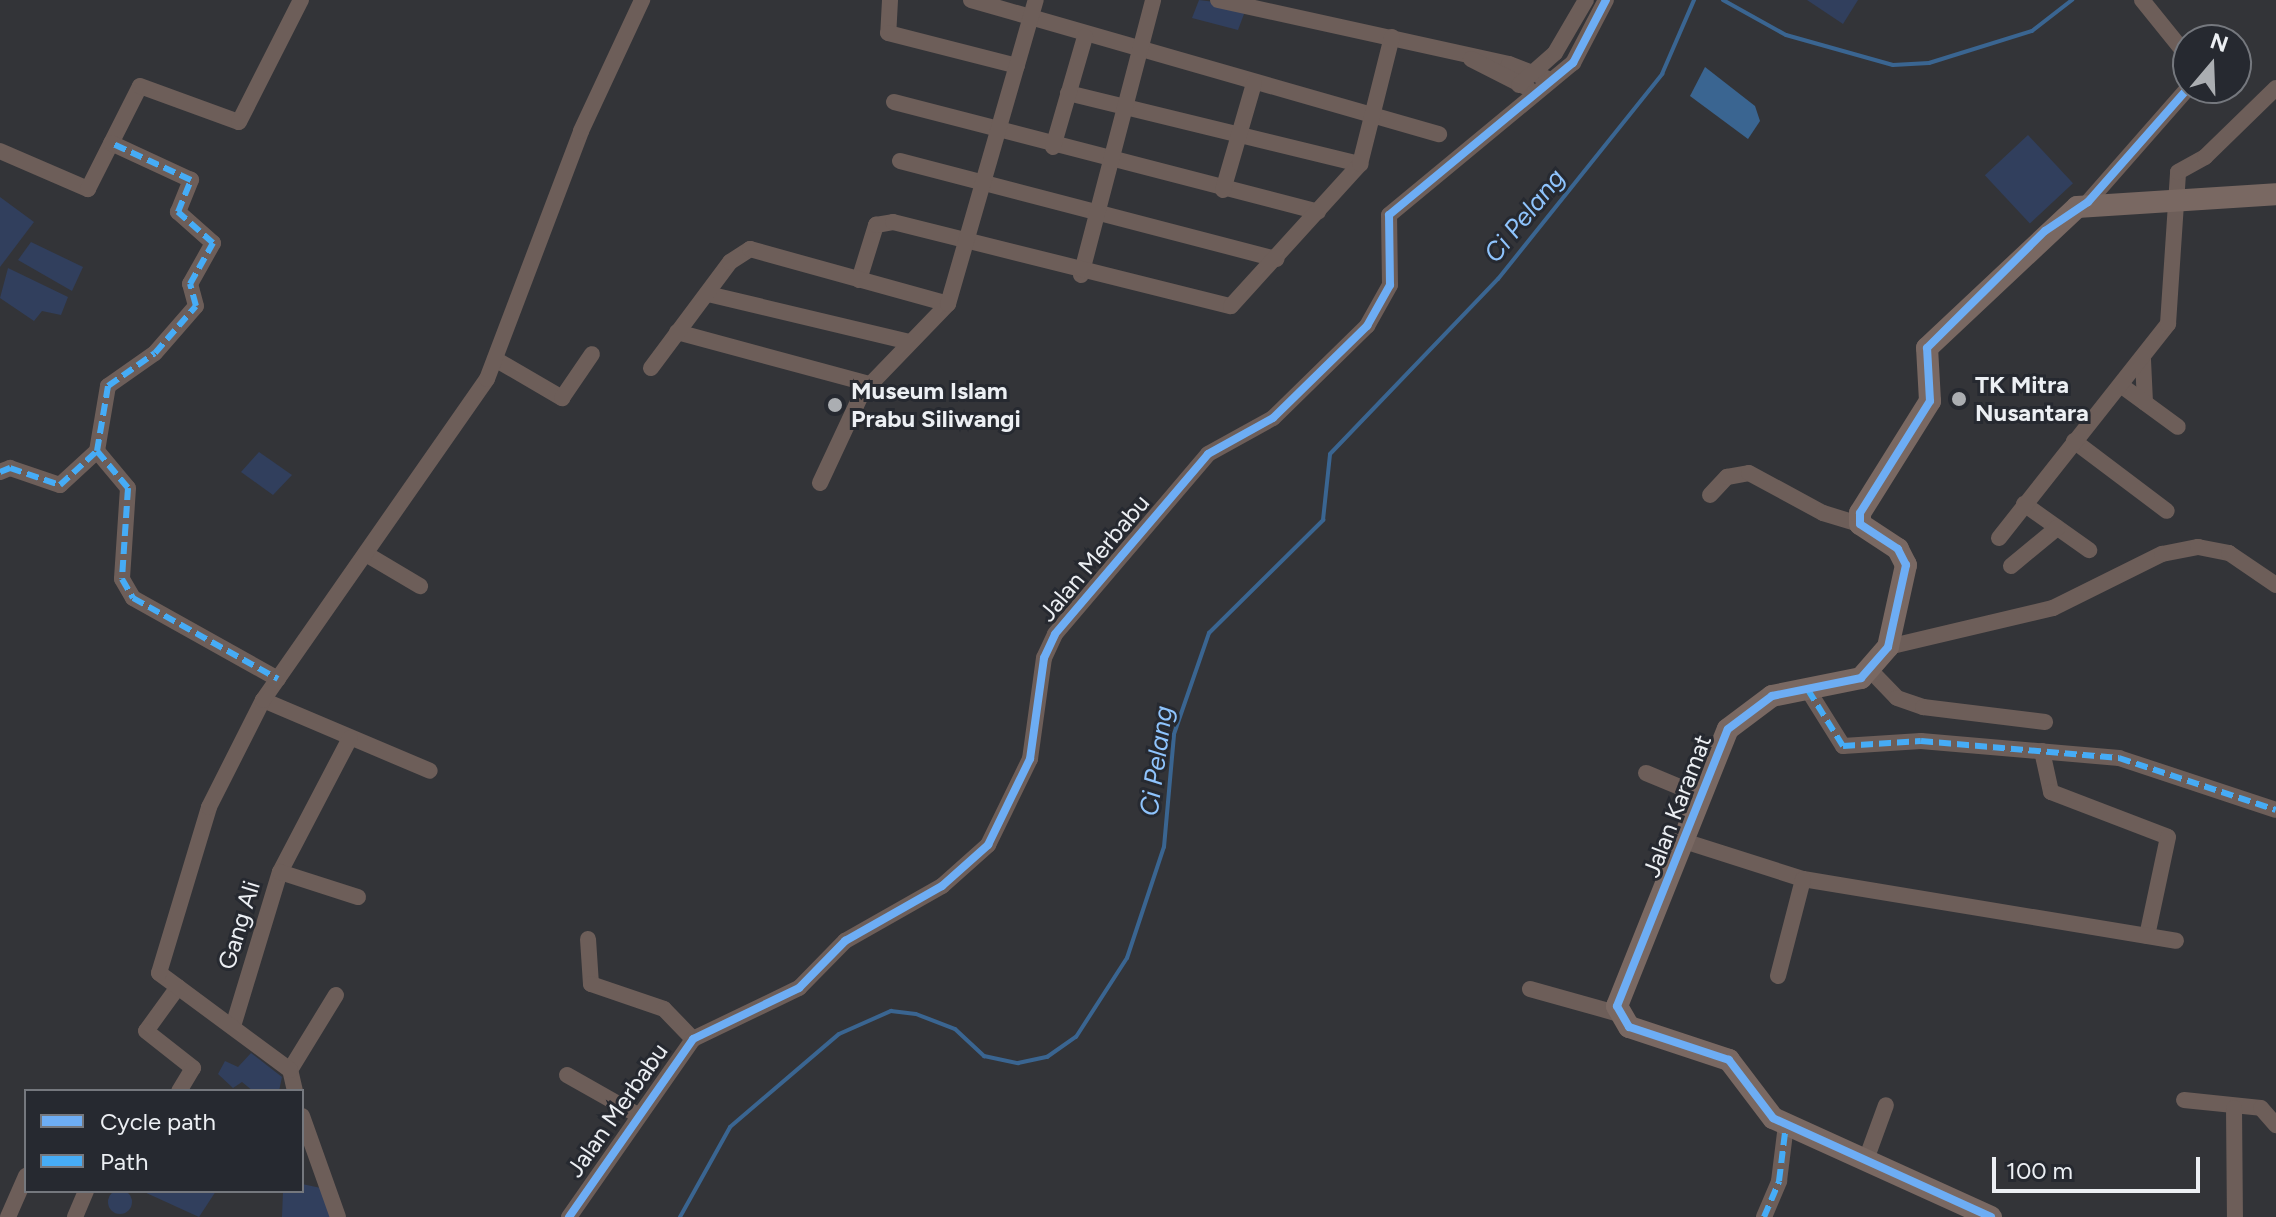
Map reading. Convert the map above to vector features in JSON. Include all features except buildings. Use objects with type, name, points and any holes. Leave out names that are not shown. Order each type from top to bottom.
[{"type":"street","points":[[0,151],[88,189],[136,89],[146,84],[241,121],[301,0]]},
{"type":"street","points":[[295,1089],[290,1070],[234,1023],[161,976],[160,962],[215,790],[263,700],[366,554],[495,359],[581,131],[642,0]]},
{"type":"street","points":[[890,0],[888,33],[1017,66]]},
{"type":"street","points":[[971,0],[1140,53],[1439,134]]},
{"type":"street","points":[[820,483],[844,423],[870,384],[906,341],[948,304],[1036,0]]},
{"type":"street","points":[[1081,275],[1153,0]]},
{"type":"street","points":[[1218,0],[1392,37],[1551,80]]},
{"type":"street","points":[[1519,85],[1572,31],[1586,0]]},
{"type":"street","name":"Jalan Merbabu","points":[[569,1217],[636,1114],[693,1039],[799,988],[845,941],[942,886],[988,845],[1030,759],[1044,658],[1055,634],[1208,454],[1273,418],[1367,326],[1390,285],[1386,228],[1393,210],[1551,80],[1585,47],[1606,0]]},
{"type":"street","points":[[2142,0],[2172,37]]},
{"type":"street","points":[[1053,147],[1085,37]]},
{"type":"street","points":[[859,280],[881,221],[1081,275],[1225,308],[1276,259],[1360,164],[1392,37]]},
{"type":"street","points":[[1468,57],[1519,85],[1537,91]]},
{"type":"street","points":[[1223,190],[1254,83]]},
{"type":"street","points":[[1999,538],[2074,441],[2143,360],[2173,311],[2178,172],[2205,157],[2276,88]]},
{"type":"street","points":[[1068,93],[1360,164]]},
{"type":"street","points":[[894,102],[998,133],[1318,212]]},
{"type":"street","points":[[1860,524],[1863,503],[1933,395],[1927,348],[2045,231],[2088,202],[2174,104]]},
{"type":"street","points":[[0,472],[10,468],[57,487],[97,451],[107,388],[155,353],[191,313],[190,284],[213,245],[178,212],[190,179],[111,143]]},
{"type":"street","points":[[900,161],[1096,218],[1276,259]]},
{"type":"street","points":[[2088,202],[2175,203],[2276,194]]},
{"type":"street","points":[[651,368],[708,294],[750,249],[948,304]]},
{"type":"street","points":[[708,294],[906,341]]},
{"type":"street","points":[[677,332],[870,384]]},
{"type":"street","points":[[495,359],[562,398],[592,354]]},
{"type":"street","points":[[2143,360],[2145,403]]},
{"type":"street","points":[[2122,386],[2178,427]]},
{"type":"street","points":[[2074,441],[2167,511]]},
{"type":"street","points":[[97,451],[128,488],[122,572],[128,592],[278,679]]},
{"type":"street","points":[[1710,495],[1727,477],[1749,473],[1823,513],[1860,524],[1898,549],[1906,565],[1888,647],[1871,671],[1897,698],[1923,707],[2045,722]]},
{"type":"street","points":[[2024,504],[2089,550]]},
{"type":"street","points":[[2011,566],[2057,528]]},
{"type":"street","points":[[1888,647],[1932,642],[2053,608],[2162,554],[2198,547],[2229,553],[2276,585]]},
{"type":"street","points":[[366,554],[420,586]]},
{"type":"street","name":"Jalan Karamat","points":[[1616,1013],[1687,842],[1699,795],[1736,719],[1772,696],[1846,685],[1871,671]]},
{"type":"street","points":[[1808,690],[1843,746],[1921,741],[2119,758],[2276,810]]},
{"type":"street","points":[[263,700],[430,771]]},
{"type":"street","points":[[280,872],[350,738]]},
{"type":"street","points":[[2042,751],[2051,792],[2168,837],[2147,936]]},
{"type":"street","points":[[1646,773],[1699,795]]},
{"type":"street","points":[[1687,842],[1803,879],[2176,941]]},
{"type":"street","name":"Gang Ali","points":[[234,1023],[280,872],[358,897]]},
{"type":"street","points":[[1778,976],[1803,879]]},
{"type":"street","points":[[588,939],[591,984],[664,1009],[693,1039]]},
{"type":"street","points":[[178,987],[146,1031],[193,1068],[180,1089]]},
{"type":"street","points":[[1530,989],[1616,1013],[1629,1027],[1729,1060],[1786,1125],[1867,1157],[1991,1217]]},
{"type":"street","points":[[290,1070],[336,995]]},
{"type":"street","points":[[567,1075],[636,1114]]},
{"type":"street","points":[[2184,1100],[2234,1108],[2265,1109],[2276,1125]]},
{"type":"street","points":[[1867,1157],[1886,1105]]},
{"type":"street","points":[[2234,1108],[2235,1217]]},
{"type":"street","points":[[304,1122],[338,1217]]},
{"type":"street","points":[[1764,1217],[1779,1181],[1786,1125]]},
{"type":"street","points":[[8,1217],[24,1181]]},
{"type":"street","points":[[75,1217],[85,1193]]},
{"type":"shaded area","points":[[1199,0],[1247,6],[1238,30],[1192,18]]},
{"type":"shaded area","points":[[1807,0],[1858,0],[1843,24]]},
{"type":"shaded area","points":[[1705,67],[1755,106],[1760,121],[1748,139],[1690,96]]},
{"type":"shaded area","points":[[2028,135],[2073,183],[2030,224],[1985,175]]},
{"type":"shaded area","points":[[0,197],[34,222],[0,267]]},
{"type":"shaded area","points":[[31,242],[83,267],[72,291],[18,260]]},
{"type":"shaded area","points":[[8,268],[68,297],[61,315],[42,311],[34,321],[0,298]]},
{"type":"shaded area","points":[[259,452],[292,475],[273,495],[241,472]]},
{"type":"shaded area","points":[[251,1053],[282,1077],[279,1089],[251,1089],[242,1082],[233,1088],[218,1074],[225,1061],[238,1067]]},
{"type":"shaded area","points":[[304,1184],[321,1188],[331,1217],[282,1217],[283,1193],[304,1193]]},
{"type":"shaded area","points":[[113,1193],[127,1193],[131,1198],[131,1206],[124,1213],[116,1213],[109,1206],[109,1198]]},
{"type":"shaded area","points":[[146,1193],[215,1193],[199,1217]]},
{"type":"waterway","name":"Ci Pelang","points":[[680,1217],[730,1127],[839,1034],[891,1011],[916,1014],[955,1029],[984,1056],[1018,1063],[1047,1057],[1076,1037],[1127,958],[1164,847],[1174,734],[1209,633],[1323,520],[1330,454],[1498,279],[1662,74],[1694,0]]},
{"type":"waterway","points":[[1723,0],[1786,35],[1893,65],[1929,63],[2032,31],[2072,0]]},
{"type":"marked path","points":[[0,472],[10,468],[60,485],[97,451],[108,386],[155,353],[196,306],[190,284],[213,243],[178,212],[191,180],[111,143]]},
{"type":"marked path","points":[[97,451],[128,488],[122,579],[133,598],[278,679]]},
{"type":"marked path","points":[[1808,690],[1843,746],[1921,741],[2119,758],[2276,810]]},
{"type":"marked path","points":[[1764,1217],[1779,1181],[1786,1125]]},
{"type":"cycle path","points":[[569,1217],[693,1039],[799,988],[845,941],[942,886],[988,845],[1030,759],[1044,658],[1055,634],[1208,454],[1273,418],[1367,326],[1390,285],[1389,215],[1573,63],[1606,0]]},
{"type":"cycle path","points":[[1991,1217],[1773,1118],[1729,1060],[1629,1027],[1617,1006],[1728,729],[1772,696],[1861,678],[1888,647],[1906,565],[1898,549],[1860,524],[1860,513],[1930,401],[1927,348],[2045,231],[2088,202],[2174,104]]},
{"type":"place","name":"TK Mitra Nusantara","points":[[1959,399]]},
{"type":"place","name":"Museum Islam Prabu Siliwangi","points":[[835,405]]}]
